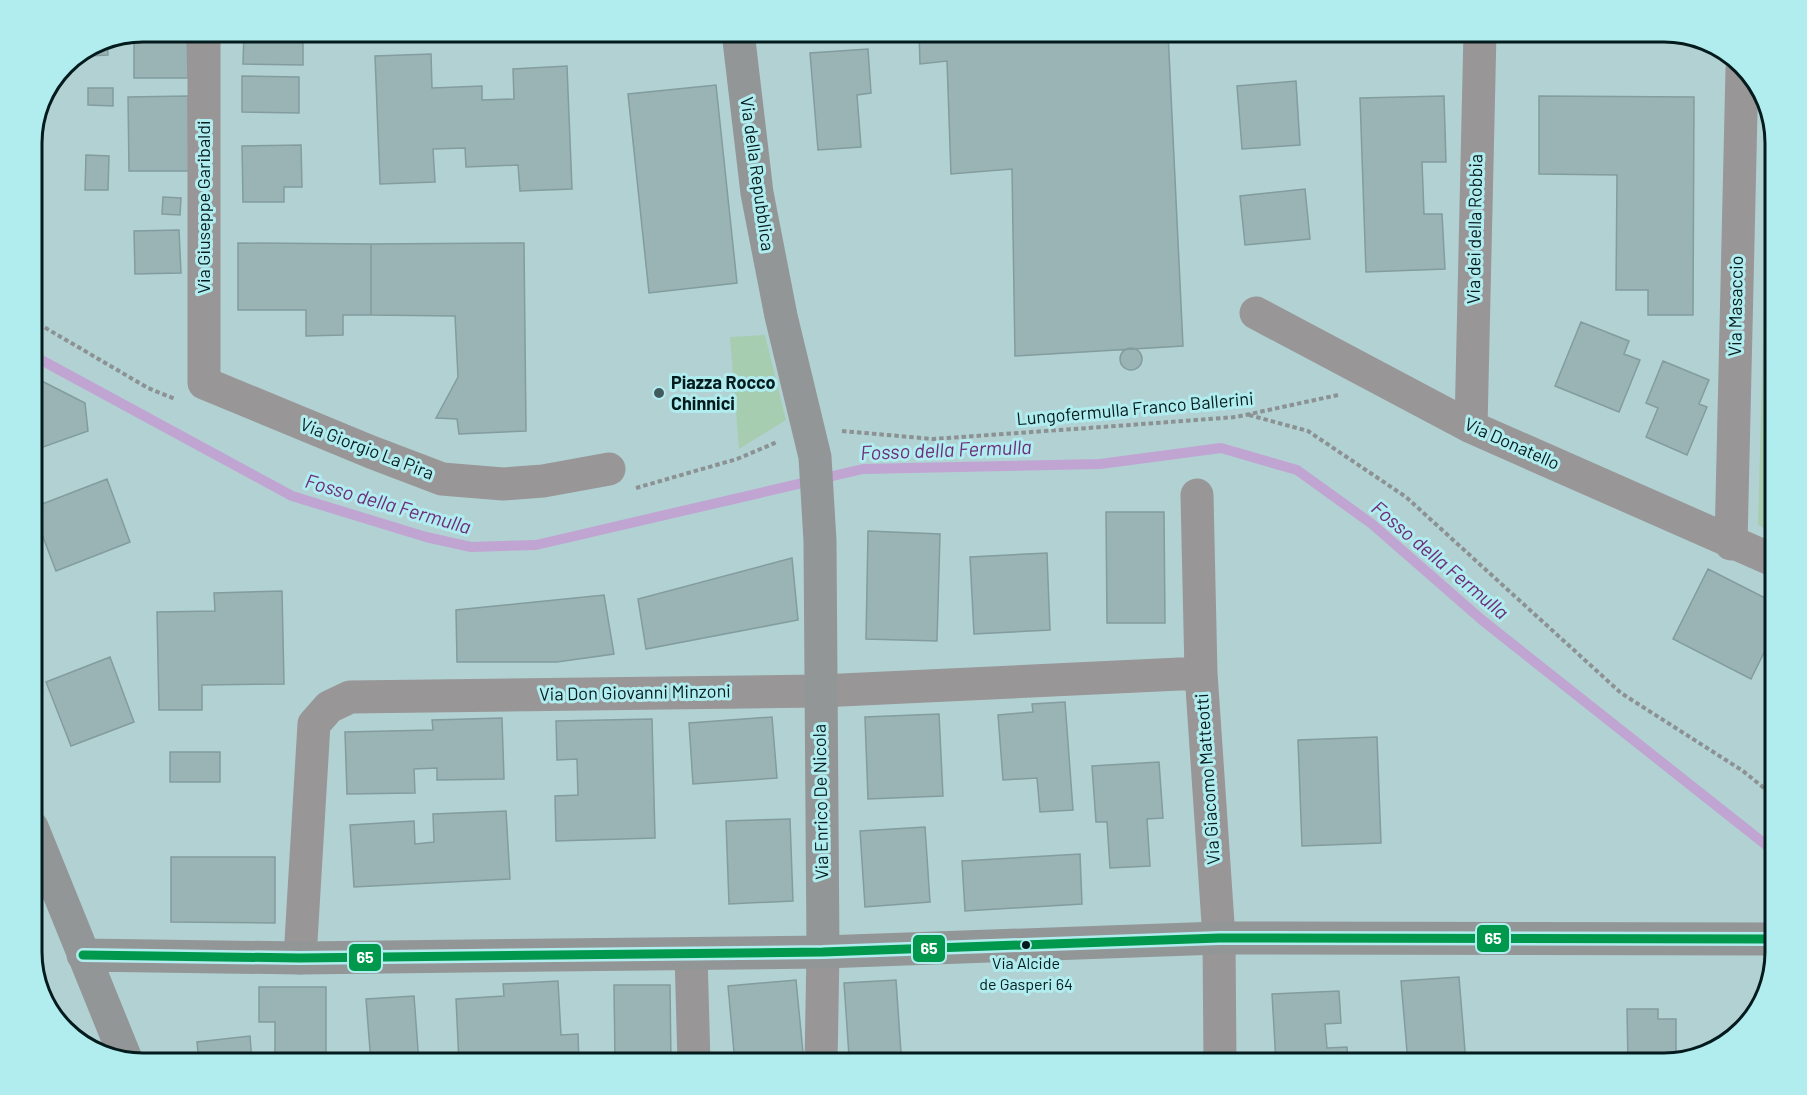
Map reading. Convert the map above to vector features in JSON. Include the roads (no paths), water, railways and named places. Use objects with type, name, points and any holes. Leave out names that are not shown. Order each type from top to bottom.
[{"type":"street","name":"Via Giuseppe Garibaldi","points":[[204,42],[204,382]]},
{"type":"street","name":"Via della Repubblica","points":[[739,42],[757,193],[781,316],[808,429]]},
{"type":"street","name":"Via dei della Robbia","points":[[1471,427],[1480,42]]},
{"type":"street","name":"Via Masaccio","points":[[1731,544],[1742,80]]},
{"type":"street","name":"Via Donatello","points":[[1256,313],[1471,427],[1765,557]]},
{"type":"street","name":"Via Giorgio La Pira","points":[[204,382],[391,460],[442,478],[503,484],[543,481],[609,469]]},
{"type":"street","name":"Via Enrico De Nicola","points":[[808,429],[815,457],[820,541],[823,952],[821,1053]]},
{"type":"street","name":"Via Giacomo Matteotti","points":[[1197,495],[1201,673],[1219,938],[1221,1053]]},
{"type":"street","name":"Via Don Giovanni Minzoni","points":[[300,958],[314,724],[328,707],[350,697],[820,691],[1201,673]]},
{"type":"street","points":[[42,852],[123,1051]]},
{"type":"street","points":[[83,955],[300,958],[691,954],[823,952],[1219,938],[1765,939]]},
{"type":"street","points":[[691,954],[694,1053]]},
{"type":"waterway","name":"Fosso della Fermulla","points":[[42,360],[292,496],[426,537],[471,547],[536,545],[863,469],[1100,464],[1221,448],[1297,470],[1372,524],[1482,620],[1765,844]]},
{"type":"place","name":"Piazza Rocco Chinnici","points":[[659,393]]},
{"type":"place","name":"Via Alcide de Gasperi 64","points":[[1026,945]]}]
